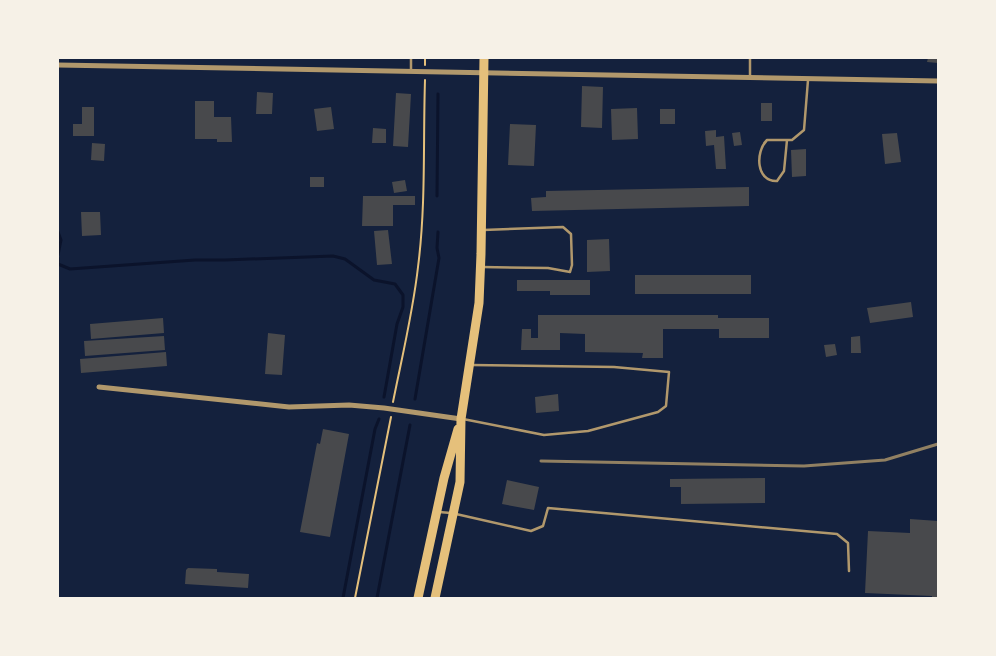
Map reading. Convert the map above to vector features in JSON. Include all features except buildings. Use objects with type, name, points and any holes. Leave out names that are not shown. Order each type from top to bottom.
[{"type":"main road","points":[[418,598],[444,478],[461,419],[479,303],[482,230],[484,58]]},
{"type":"main road","points":[[435,598],[460,482],[461,419]]},
{"type":"street","points":[[58,65],[938,81]]},
{"type":"street","points":[[99,388],[289,406],[349,405],[461,419]]},
{"type":"lane","points":[[411,58],[411,72]]},
{"type":"lane","points":[[750,58],[750,78]]},
{"type":"lane","points":[[787,140],[783,175],[777,182],[770,181],[761,171],[762,147],[767,140],[787,140],[792,140],[804,130],[808,79]]},
{"type":"lane","points":[[481,267],[548,268],[570,272],[572,264],[571,234],[563,227],[482,230]]},
{"type":"lane","points":[[461,419],[544,435],[588,431],[658,412],[666,406],[669,372],[614,367],[470,365]]},
{"type":"lane","points":[[436,512],[453,513],[531,531],[543,526],[548,508],[837,534],[848,542],[849,571]]},
{"type":"path","points":[[425,58],[425,63]]},
{"type":"path","points":[[394,401],[414,301],[419,265],[425,80]]},
{"type":"path","points":[[355,598],[391,416]]},
{"type":"waterway","points":[[437,196],[438,94]]},
{"type":"waterway","points":[[58,232],[61,240],[58,255]]},
{"type":"waterway","points":[[415,399],[439,258],[437,248],[438,232]]},
{"type":"waterway","points":[[58,258],[58,264],[70,269],[195,260],[333,256],[345,259],[374,280],[395,284],[403,295],[403,307],[397,324],[384,397]]},
{"type":"waterway","points":[[343,598],[375,429],[379,419]]},
{"type":"waterway","points":[[377,598],[410,425]]},
{"type":"railway","points":[[541,461],[804,466],[885,460],[938,444]]}]
